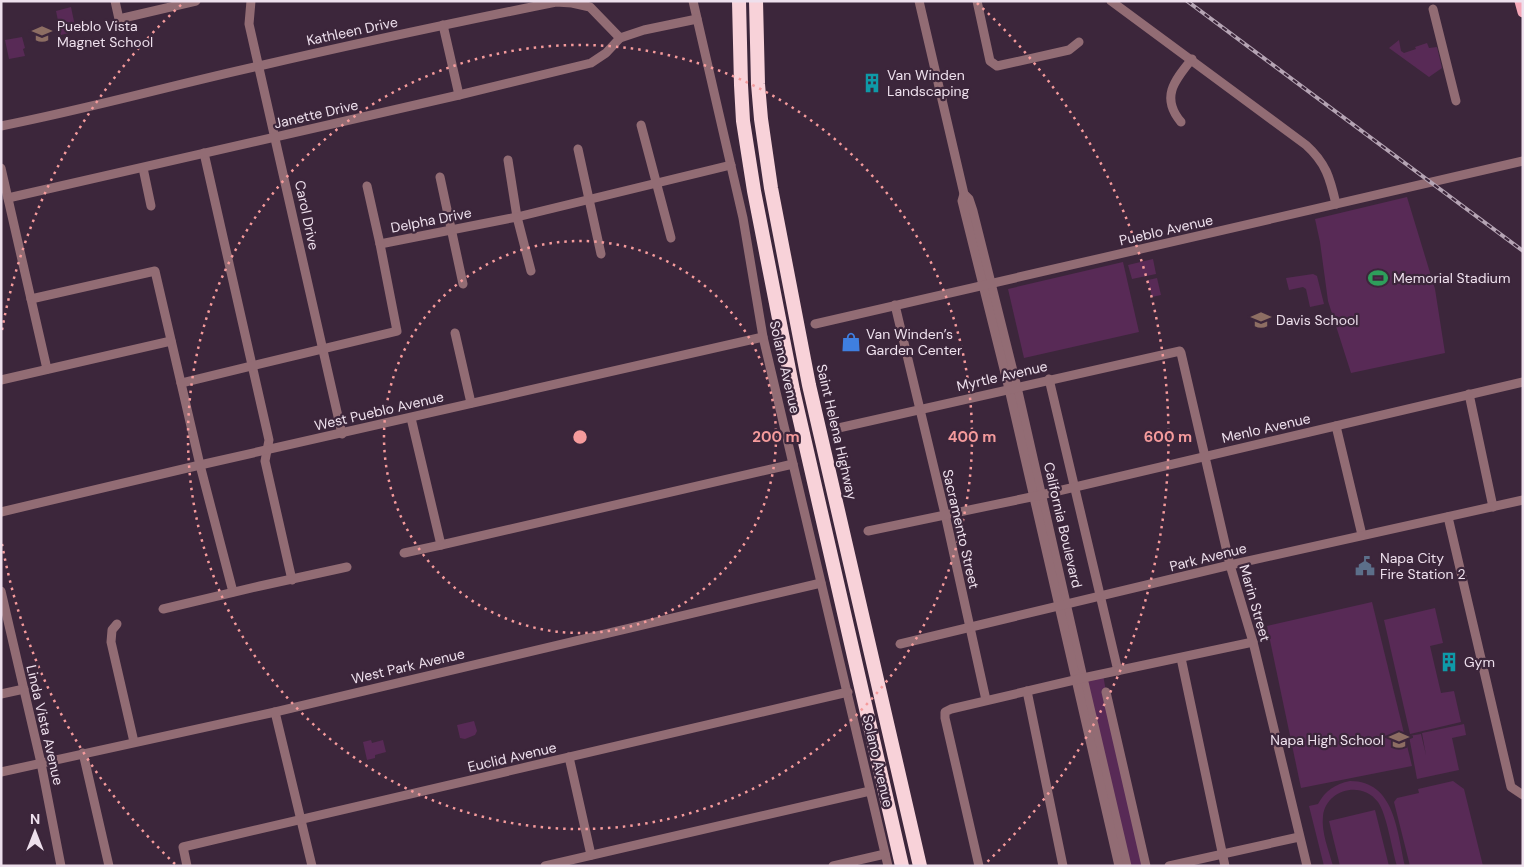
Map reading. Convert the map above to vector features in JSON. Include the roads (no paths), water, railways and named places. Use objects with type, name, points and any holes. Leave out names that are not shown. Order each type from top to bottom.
[{"type":"highway","points":[[732,1],[748,156],[793,390],[902,866]]},
{"type":"highway","points":[[739,1],[740,85]]},
{"type":"highway","name":"Saint Helena Highway","points":[[756,1],[756,47],[760,119],[765,154],[809,385],[920,866]]},
{"type":"highway","points":[[756,47],[761,1]]},
{"type":"highway","points":[[896,764],[929,866]]},
{"type":"main road","points":[[1520,1],[1523,12]]},
{"type":"street","points":[[115,1],[119,19],[190,2]]},
{"type":"street","name":"Carol Drive","points":[[251,1],[249,24],[342,434]]},
{"type":"street","name":"Solano Avenue","points":[[693,1],[746,236],[763,337],[888,866]]},
{"type":"street","name":"California Boulevard","points":[[919,1],[964,194],[969,199],[971,205],[986,284],[1038,495],[1119,866]]},
{"type":"street","points":[[977,1],[990,61],[998,66],[1069,50],[1079,42]]},
{"type":"street","points":[[1112,1],[1306,145],[1317,155],[1326,168],[1336,204]]},
{"type":"street","name":"Kathleen Drive","points":[[1,126],[69,113],[258,66],[556,2],[590,7],[620,38]]},
{"type":"street","points":[[1433,9],[1456,101]]},
{"type":"street","points":[[620,38],[644,30],[697,19]]},
{"type":"street","points":[[443,25],[459,95]]},
{"type":"street","name":"Janette Drive","points":[[8,198],[591,63],[606,53],[620,38]]},
{"type":"street","points":[[1181,122],[1174,113],[1170,96],[1174,82],[1192,59]]},
{"type":"street","points":[[642,125],[671,238]]},
{"type":"street","points":[[578,149],[600,254]]},
{"type":"street","points":[[204,154],[269,440],[264,461],[292,580]]},
{"type":"street","points":[[508,160],[517,217],[531,271]]},
{"type":"street","name":"Pueblo Avenue","points":[[815,324],[1523,161]]},
{"type":"street","name":"Delpha Drive","points":[[181,383],[397,331],[380,244],[517,217],[731,165]]},
{"type":"street","points":[[1,168],[47,369]]},
{"type":"street","points":[[142,168],[151,206]]},
{"type":"street","points":[[440,177],[463,284]]},
{"type":"street","points":[[367,186],[380,244]]},
{"type":"street","points":[[31,299],[155,271],[200,465],[233,592]]},
{"type":"street","name":"Sacramento Street","points":[[895,305],[945,514],[986,700]]},
{"type":"street","points":[[455,333],[472,403]]},
{"type":"street","name":"West Pueblo Avenue","points":[[1,512],[763,337]]},
{"type":"street","points":[[1,380],[171,341]]},
{"type":"street","name":"Myrtle Avenue","points":[[834,429],[1177,350]]},
{"type":"street","name":"Marin Street","points":[[1177,350],[1182,353],[1230,565],[1253,642],[1307,866]]},
{"type":"street","points":[[1049,380],[1118,671]]},
{"type":"street","name":"Menlo Avenue","points":[[868,531],[1038,495],[1523,382]]},
{"type":"street","points":[[1469,394],[1493,507]]},
{"type":"street","points":[[411,418],[441,545]]},
{"type":"street","points":[[1336,426],[1362,535]]},
{"type":"street","points":[[404,553],[793,464]]},
{"type":"street","name":"Park Avenue","points":[[900,644],[1063,605],[1101,598],[1230,565],[1523,500]]},
{"type":"street","points":[[1448,517],[1511,788],[1523,795]]},
{"type":"street","points":[[163,609],[346,567]]},
{"type":"street","name":"West Park Avenue","points":[[1,772],[274,712],[821,583]]},
{"type":"street","name":"Linda Vista Avenue","points":[[1,591],[3,614],[24,689],[61,866]]},
{"type":"street","points":[[117,624],[112,630],[111,642],[134,742]]},
{"type":"street","points":[[979,866],[945,712],[951,708],[986,700],[1253,642]]},
{"type":"street","points":[[1181,658],[1225,866]]},
{"type":"street","name":"California Boulevard","points":[[1079,679],[1127,866]]},
{"type":"street","points":[[1,694],[24,689]]},
{"type":"street","points":[[1027,691],[1064,866]]},
{"type":"street","name":"Euclid Avenue","points":[[188,866],[183,847],[848,692]]},
{"type":"street","points":[[1106,692],[1146,866]]},
{"type":"street","points":[[274,712],[312,866]]},
{"type":"street","points":[[83,753],[109,866]]},
{"type":"street","points":[[569,757],[591,855]]},
{"type":"street","points":[[546,866],[870,791]]},
{"type":"street","points":[[1169,866],[1300,837]]},
{"type":"street","points":[[833,866],[885,854]]},
{"type":"railway","points":[[1187,1],[1523,251]]},
{"type":"place","name":"Pueblo Vista Magnet School","points":[[42,34]]},
{"type":"place","name":"Van Winden Landscaping","points":[[872,83]]},
{"type":"place","name":"Memorial Stadium","points":[[1378,278]]},
{"type":"place","name":"Davis School","points":[[1261,320]]},
{"type":"place","name":"Van Winden’s Garden Center","points":[[851,342]]},
{"type":"place","name":"Napa City Fire Station 2","points":[[1365,566]]},
{"type":"place","name":"Gym","points":[[1449,662]]},
{"type":"place","name":"Napa High School","points":[[1399,740]]}]
